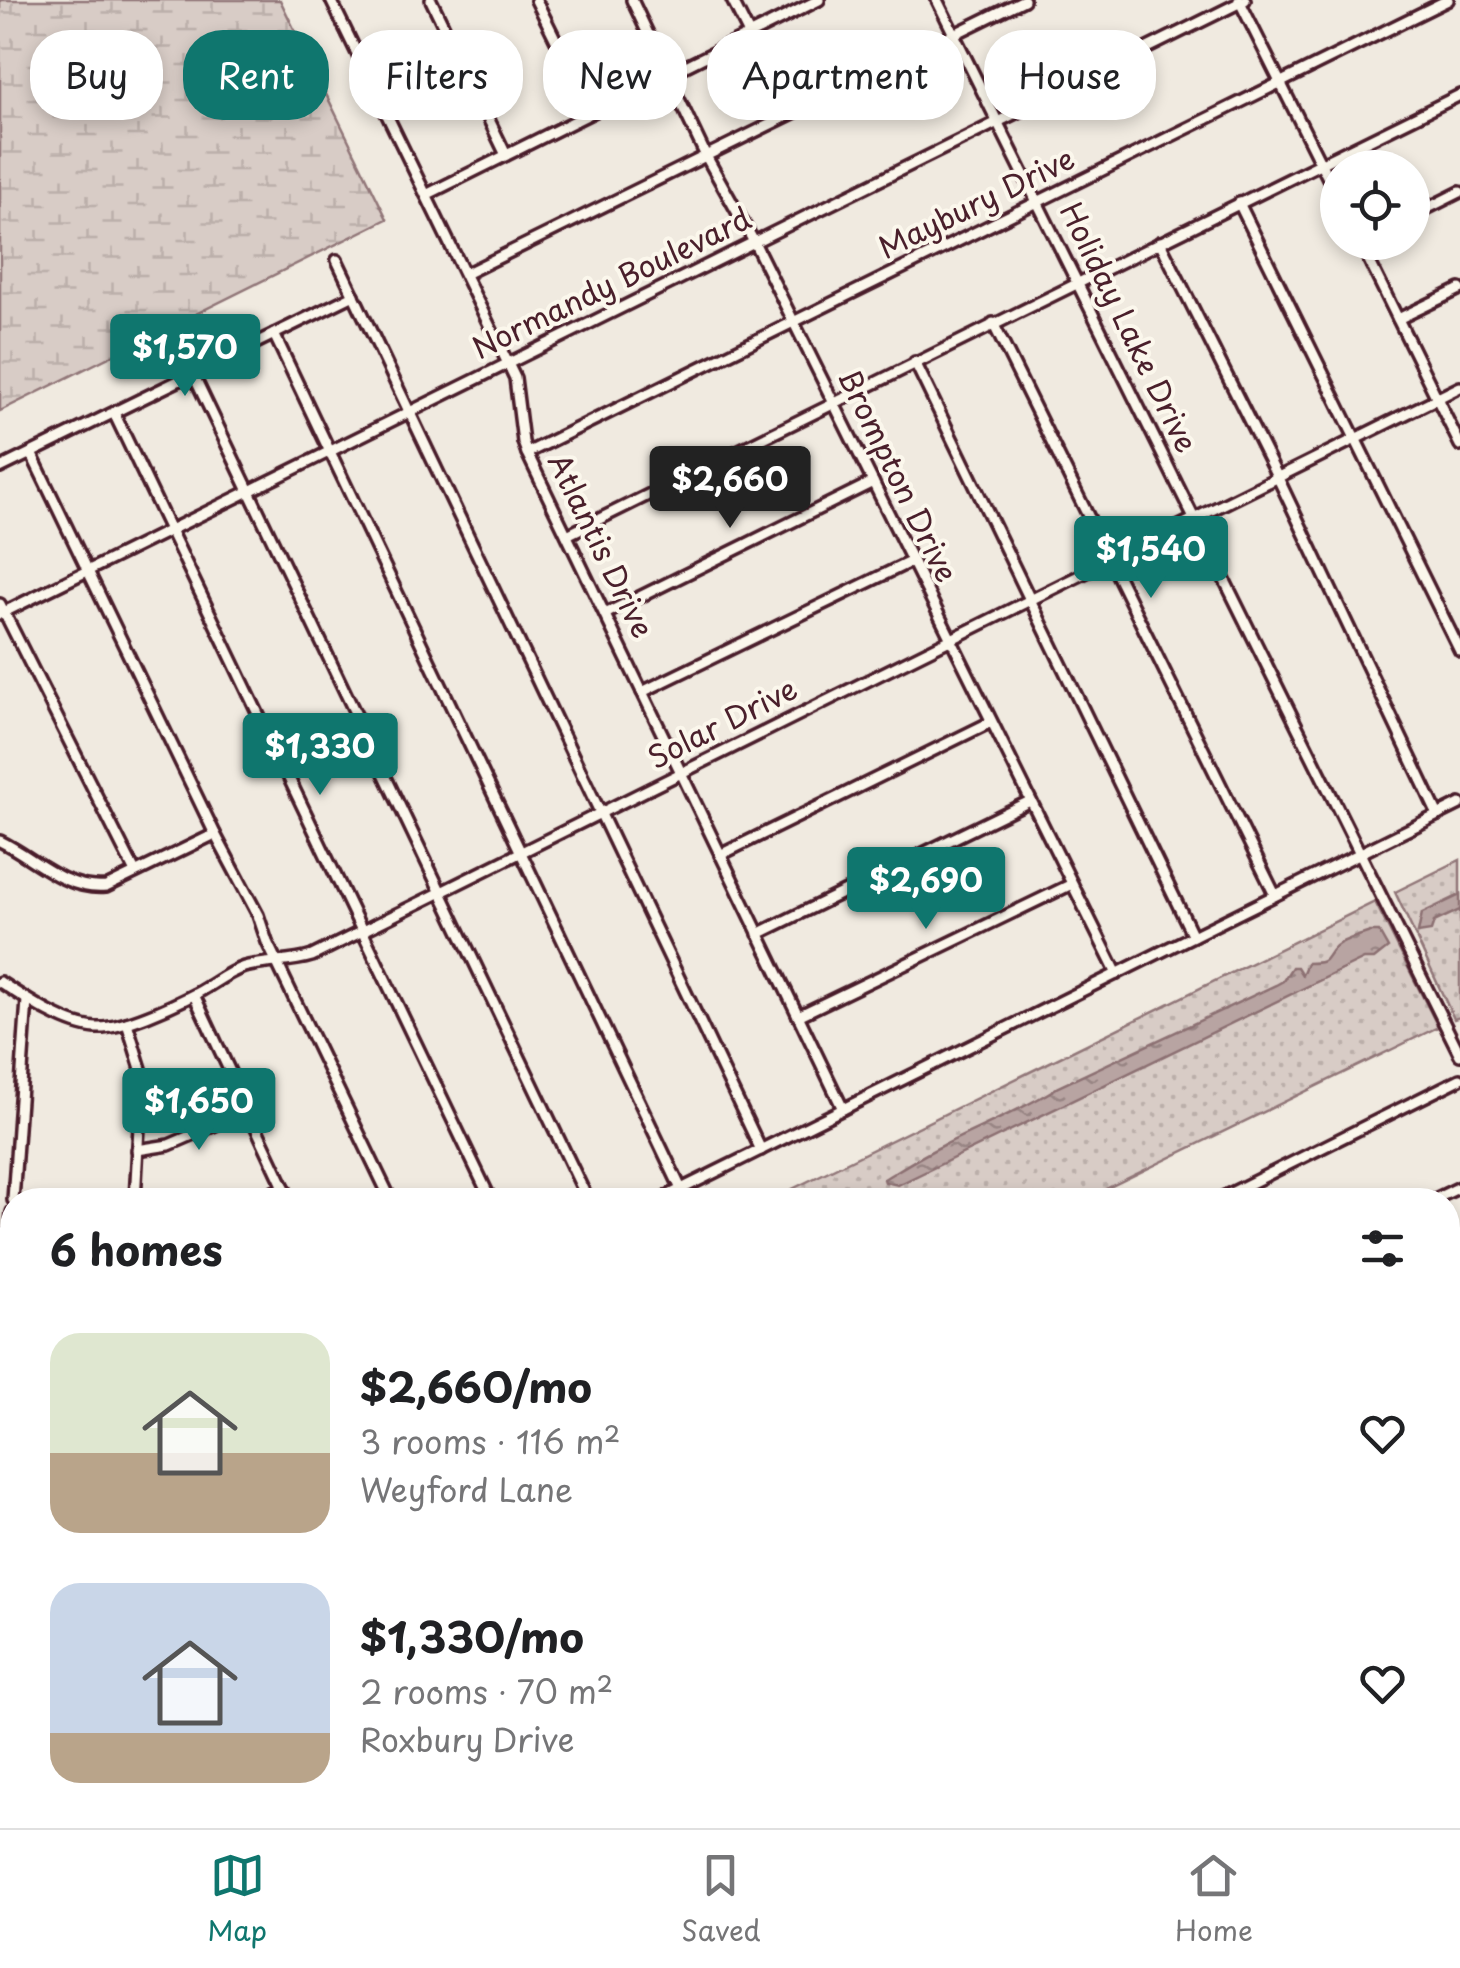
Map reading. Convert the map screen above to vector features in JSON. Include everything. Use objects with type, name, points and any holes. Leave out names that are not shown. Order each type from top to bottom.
[{"type":"street","name":"Atlantis Drive","points":[[331,0],[515,378],[528,453],[843,1109]]},
{"type":"street","points":[[431,0],[506,155]]},
{"type":"street","points":[[536,0],[551,30]]},
{"type":"street","name":"Brompton Drive","points":[[632,0],[646,30]]},
{"type":"street","points":[[732,0],[747,30]]},
{"type":"street","points":[[757,30],[819,0]]},
{"type":"street","name":"Holiday Lake Drive","points":[[937,0],[952,30]]},
{"type":"street","points":[[962,30],[1024,0]]},
{"type":"street","name":"Maybury Drive","points":[[528,453],[1448,0]]},
{"type":"street","points":[[566,534],[1320,163],[1242,1]]},
{"type":"street","name":"Normandy Boulevard","points":[[1,610],[88,572],[331,453],[1242,1]]},
{"type":"street","name":"Holiday Lake Drive","points":[[964,54],[1460,1056]]},
{"type":"street","points":[[1346,150],[1460,94]]},
{"type":"street","name":"Brompton Drive","points":[[687,116],[754,242],[1116,974]]},
{"type":"street","points":[[426,195],[576,120]]},
{"type":"street","points":[[464,274],[779,120]]},
{"type":"street","points":[[1430,207],[1460,192]]},
{"type":"street","points":[[1239,203],[1460,651]]},
{"type":"street","points":[[1160,242],[1278,478],[1438,815]]},
{"type":"street","points":[[337,260],[761,1150]]},
{"type":"street","points":[[1369,260],[1460,444]]},
{"type":"street","points":[[1398,319],[1460,289]]},
{"type":"street","points":[[0,468],[354,295]]},
{"type":"street","points":[[993,323],[1275,896]]},
{"type":"street","points":[[274,334],[681,1188]]},
{"type":"street","points":[[914,362],[1193,936]]},
{"type":"street","points":[[193,374],[582,1188]]},
{"type":"street","name":"Solar Drive","points":[[0,982],[77,1024],[98,1028],[126,1023],[194,995],[242,968],[312,956],[1460,387]]},
{"type":"street","points":[[114,413],[485,1188]]},
{"type":"street","points":[[31,453],[258,915],[277,963],[385,1188]]},
{"type":"street","points":[[605,614],[873,482]]},
{"type":"street","points":[[642,692],[912,562]]},
{"type":"street","points":[[1,610],[135,872]]},
{"type":"street","points":[[720,855],[992,722]]},
{"type":"street","points":[[758,934],[1030,801]]},
{"type":"street","points":[[683,1188],[1460,804]]},
{"type":"street","points":[[0,841],[68,882],[94,888],[106,887],[215,834]]},
{"type":"street","points":[[798,1016],[1072,884]]},
{"type":"street","points":[[194,995],[284,1187]]},
{"type":"street","points":[[14,1188],[27,1000]]},
{"type":"street","points":[[126,1023],[142,1072],[135,1188]]},
{"type":"street","points":[[1240,1188],[1460,1079]]},
{"type":"street","points":[[137,1150],[169,1144],[248,1111]]},
{"type":"green space","points":[[0,0],[280,0],[295,30],[183,30],[183,120],[329,120],[329,100],[387,219],[0,411]]},
{"type":"green space","points":[[1460,860],[1460,1017],[1454,1019],[1395,892]]},
{"type":"green space","points":[[1375,902],[1438,1027],[1108,1188],[794,1188]]},
{"type":"water","points":[[1460,895],[1460,910],[1434,922],[1431,931],[1418,933],[1422,913]]},
{"type":"water","points":[[1379,932],[1388,948],[1374,959],[1364,959],[898,1185],[885,1182],[884,1179],[922,1156],[1058,1087],[1276,985],[1292,967],[1297,967],[1302,975],[1307,963],[1323,961],[1339,944]]}]
